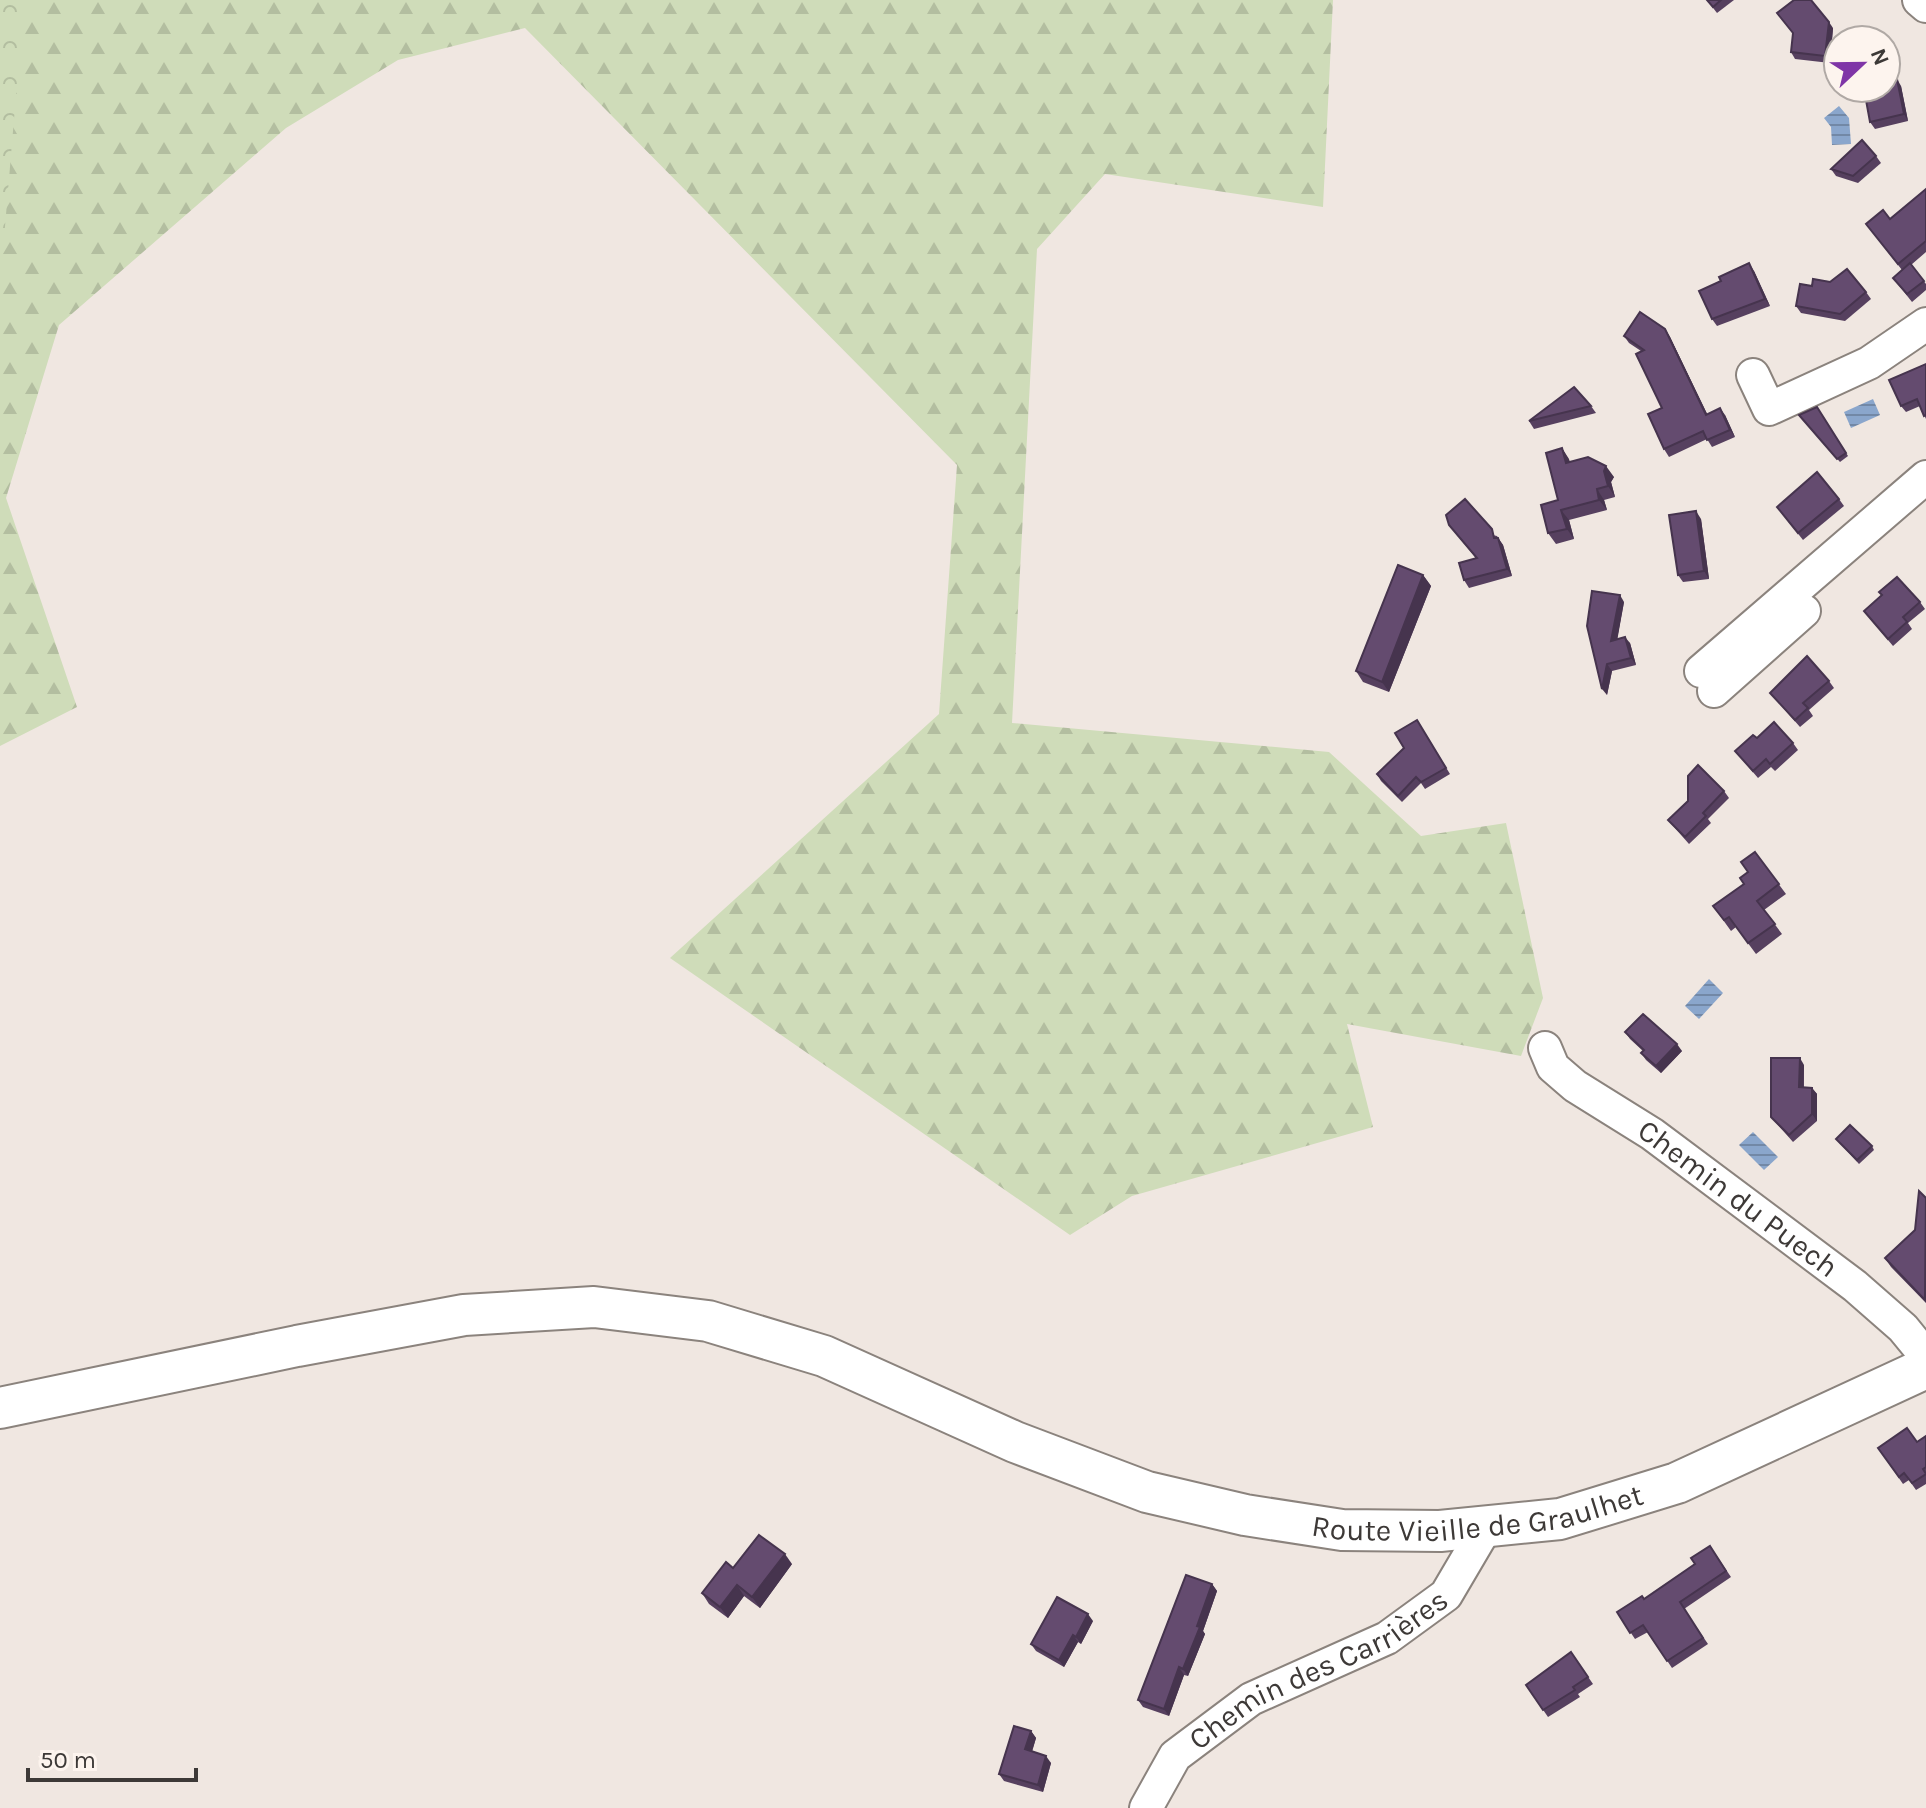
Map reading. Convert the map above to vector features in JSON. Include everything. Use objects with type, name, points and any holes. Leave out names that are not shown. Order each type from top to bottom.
[{"type":"main road","name":"Route Vieille de Graulhet","points":[[0,1408],[297,1346],[464,1315],[594,1307],[708,1321],[824,1356],[1015,1442],[1147,1492],[1245,1515],[1342,1530],[1440,1531],[1560,1519],[1677,1483],[1926,1368]]},
{"type":"street","points":[[1919,0],[1926,6]]},
{"type":"street","points":[[1753,375],[1769,409],[1869,363],[1926,324]]},
{"type":"street","points":[[1926,477],[1708,681],[1926,502]]},
{"type":"street","name":"Chemin du Puech","points":[[1545,1048],[1553,1067],[1575,1086],[1652,1134],[1855,1286],[1903,1328],[1926,1356]]},
{"type":"street","name":"Chemin des Carrières","points":[[1146,1808],[1175,1756],[1251,1699],[1387,1638],[1446,1595],[1486,1527]]},
{"type":"green space","points":[[0,0],[1333,0],[1323,207],[1105,174],[1037,249],[1012,723],[1329,752],[1421,836],[1506,823],[1543,998],[1521,1056],[1347,1024],[1373,1127],[1132,1196],[1070,1235],[670,958],[939,714],[957,465],[525,28],[398,60],[286,128],[59,325],[6,498],[77,707],[0,746]]},
{"type":"green space","points":[[0,0],[24,0],[0,286]]},
{"type":"water","points":[[1839,106],[1849,118],[1851,144],[1832,145],[1831,127],[1824,118]]},
{"type":"water","points":[[1873,399],[1880,415],[1851,428],[1844,412]]},
{"type":"water","points":[[1709,979],[1723,993],[1699,1019],[1685,1006]]},
{"type":"water","points":[[1753,1132],[1778,1157],[1764,1170],[1739,1145]]},
{"type":"building","points":[[1707,0],[1721,0],[1713,7]]},
{"type":"building","points":[[1794,0],[1811,0],[1829,22],[1822,24],[1822,56],[1791,52],[1793,33],[1777,13]]},
{"type":"building","points":[[1867,104],[1902,104],[1904,114],[1870,122]]},
{"type":"building","points":[[1862,140],[1876,156],[1853,176],[1831,169]]},
{"type":"building","points":[[1926,189],[1926,241],[1898,264],[1866,224],[1883,210],[1890,219]]},
{"type":"building","points":[[1749,263],[1765,299],[1712,319],[1699,291],[1721,281],[1719,277]]},
{"type":"building","points":[[1910,263],[1924,281],[1907,294],[1893,278]]},
{"type":"building","points":[[1847,269],[1866,292],[1840,314],[1796,306],[1800,284],[1812,286],[1813,279],[1830,282]]},
{"type":"building","points":[[1640,312],[1665,329],[1706,415],[1720,408],[1730,430],[1707,440],[1703,431],[1664,449],[1648,414],[1662,408],[1636,354],[1644,350],[1624,336]]},
{"type":"building","points":[[1926,364],[1924,416],[1917,399],[1901,406],[1889,380]]},
{"type":"building","points":[[1574,387],[1591,406],[1529,421]]},
{"type":"building","points":[[1817,407],[1846,453],[1837,459],[1799,415]]},
{"type":"building","points":[[1562,448],[1566,463],[1588,457],[1606,466],[1604,471],[1608,486],[1597,489],[1599,500],[1561,510],[1567,529],[1548,533],[1541,505],[1558,500],[1546,453]]},
{"type":"building","points":[[1817,472],[1839,499],[1798,533],[1777,507]]},
{"type":"building","points":[[1465,499],[1492,529],[1494,538],[1498,538],[1507,569],[1464,580],[1459,563],[1477,558],[1449,525],[1446,515]]},
{"type":"building","points":[[1696,511],[1704,571],[1678,575],[1669,515]]},
{"type":"building","points":[[1398,565],[1423,575],[1382,682],[1356,671]]},
{"type":"building","points":[[1897,577],[1920,602],[1903,617],[1907,622],[1888,639],[1864,611],[1882,595],[1879,592]]},
{"type":"building","points":[[1592,591],[1620,595],[1611,641],[1625,637],[1631,658],[1607,664],[1602,689],[1587,626]]},
{"type":"building","points":[[1807,656],[1829,681],[1803,703],[1808,708],[1795,720],[1770,693]]},
{"type":"building","points":[[1417,720],[1446,768],[1421,782],[1416,777],[1398,796],[1377,774],[1404,748],[1395,733]]},
{"type":"building","points":[[1774,722],[1793,743],[1770,764],[1766,759],[1753,771],[1735,751],[1753,735],[1757,738]]},
{"type":"building","points":[[1698,765],[1724,791],[1703,813],[1706,816],[1685,837],[1668,820],[1688,801],[1688,776]]},
{"type":"building","points":[[1755,852],[1779,884],[1757,901],[1775,924],[1748,943],[1729,917],[1724,920],[1713,906],[1744,884],[1740,878],[1748,872],[1741,862]]},
{"type":"building","points":[[1643,1014],[1677,1044],[1656,1066],[1625,1032]]},
{"type":"building","points":[[1771,1058],[1800,1058],[1799,1087],[1812,1088],[1812,1114],[1789,1135],[1771,1117]]},
{"type":"building","points":[[1850,1125],[1872,1146],[1857,1160],[1836,1139]]},
{"type":"building","points":[[1919,1191],[1926,1198],[1925,1300],[1885,1258],[1915,1230]]},
{"type":"building","points":[[1907,1428],[1917,1442],[1926,1436],[1926,1467],[1923,1469],[1926,1474],[1912,1483],[1904,1473],[1899,1477],[1878,1448]]},
{"type":"building","points":[[759,1535],[785,1554],[752,1597],[737,1585],[720,1607],[702,1593],[726,1562],[733,1568]]},
{"type":"building","points":[[1710,1546],[1726,1571],[1680,1602],[1703,1638],[1667,1661],[1643,1625],[1630,1633],[1617,1612],[1642,1596],[1644,1599],[1695,1564],[1691,1558]]},
{"type":"building","points":[[1186,1575],[1212,1584],[1197,1626],[1200,1627],[1183,1669],[1179,1667],[1164,1709],[1138,1700]]},
{"type":"building","points":[[1057,1597],[1088,1614],[1059,1660],[1031,1644]]},
{"type":"building","points":[[1571,1652],[1588,1677],[1573,1687],[1575,1690],[1543,1710],[1526,1685]]},
{"type":"building","points":[[1014,1726],[1031,1731],[1025,1749],[1046,1756],[1038,1785],[999,1774]]}]
